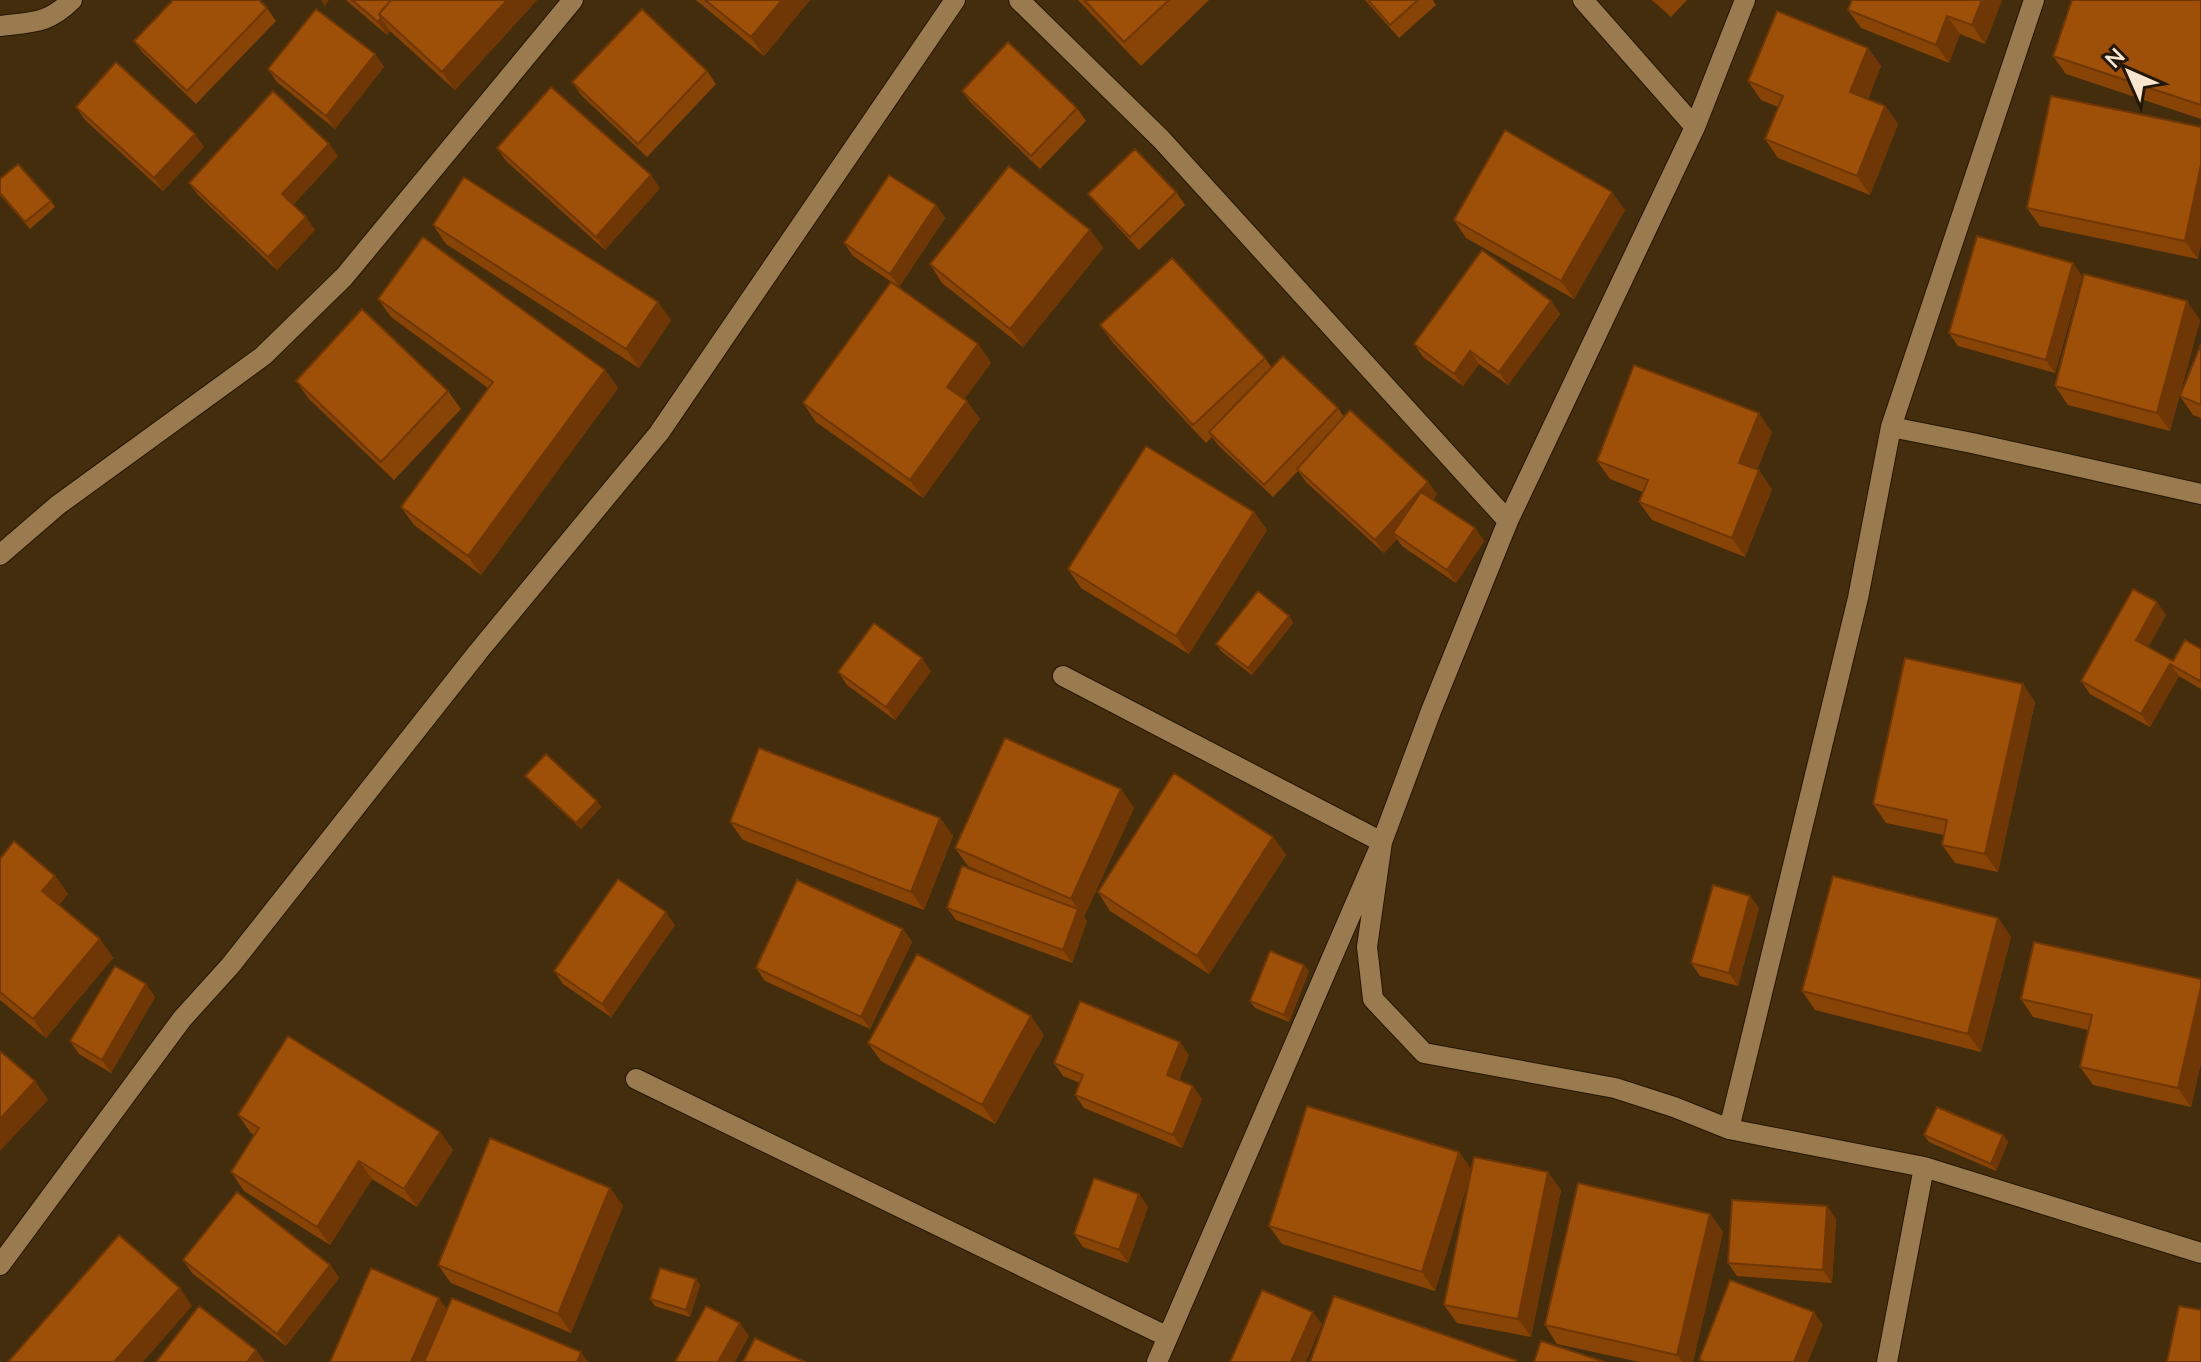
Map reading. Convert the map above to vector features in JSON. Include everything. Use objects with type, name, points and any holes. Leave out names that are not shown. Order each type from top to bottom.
[{"type":"street","points":[[0,26],[44,21],[72,0]]},
{"type":"street","points":[[0,555],[58,505],[263,356],[344,277],[573,0]]},
{"type":"street","points":[[0,1265],[182,1019],[230,966],[478,652],[659,433],[955,0]]},
{"type":"street","points":[[1019,0],[1161,139],[1508,521]]},
{"type":"street","points":[[1583,0],[1695,127]]},
{"type":"street","points":[[1157,1362],[1382,842],[1508,521],[1695,127],[1745,0]]},
{"type":"street","points":[[1729,1129],[1858,598],[1891,427],[2034,0]]},
{"type":"street","points":[[1891,427],[2201,494]]},
{"type":"street","points":[[1063,676],[1382,842]]},
{"type":"street","points":[[1382,842],[1367,947],[1373,999],[1424,1053],[1615,1088],[1729,1129],[1924,1167],[2201,1253]]},
{"type":"street","points":[[636,1079],[1168,1337]]},
{"type":"street","points":[[1887,1362],[1924,1167]]},
{"type":"building","points":[[173,0],[259,0],[267,8],[187,91],[134,41]]},
{"type":"building","points":[[352,0],[391,0],[379,14],[381,18],[378,22]]},
{"type":"building","points":[[391,0],[507,0],[442,72],[379,14]]},
{"type":"building","points":[[705,0],[782,0],[751,37]]},
{"type":"building","points":[[1084,0],[1169,0],[1124,42]]},
{"type":"building","points":[[1368,0],[1418,0],[1390,25]]},
{"type":"building","points":[[1852,0],[1982,0],[1972,25],[1947,16],[1936,45],[1848,10]]},
{"type":"building","points":[[2072,0],[2201,0],[2201,105],[2053,56]]},
{"type":"building","points":[[316,9],[375,54],[326,116],[268,69]]},
{"type":"building","points":[[642,9],[707,71],[638,144],[572,82]]},
{"type":"building","points":[[1777,11],[1868,48],[1850,92],[1885,106],[1857,176],[1765,139],[1783,96],[1748,81]]},
{"type":"building","points":[[1008,42],[1077,108],[1031,156],[962,91]]},
{"type":"building","points":[[116,62],[195,134],[154,178],[76,107]]},
{"type":"building","points":[[551,87],[651,175],[596,237],[497,148]]},
{"type":"building","points":[[273,91],[329,144],[282,194],[306,217],[268,257],[189,183]]},
{"type":"building","points":[[2051,96],[2201,127],[2201,165],[2185,241],[2027,208]]},
{"type":"building","points":[[1505,130],[1612,192],[1561,281],[1454,220]]},
{"type":"building","points":[[1135,149],[1176,192],[1130,237],[1088,194]]},
{"type":"building","points":[[18,164],[51,201],[25,222],[0,193],[0,179]]},
{"type":"building","points":[[1009,166],[1090,230],[1010,329],[930,264]]},
{"type":"building","points":[[889,175],[936,205],[890,274],[844,243]]},
{"type":"building","points":[[464,177],[658,302],[626,349],[433,225]]},
{"type":"building","points":[[1977,236],[2073,263],[2046,360],[1949,333]]},
{"type":"building","points":[[423,237],[605,370],[468,556],[401,507],[493,382],[378,299]]},
{"type":"building","points":[[1482,250],[1551,301],[1499,372],[1470,351],[1454,374],[1414,344]]},
{"type":"building","points":[[1172,258],[1265,358],[1193,425],[1100,325]]},
{"type":"building","points":[[2084,274],[2187,301],[2157,413],[2055,386]]},
{"type":"building","points":[[891,282],[978,344],[947,387],[967,401],[910,480],[803,403]]},
{"type":"building","points":[[362,309],[448,391],[381,462],[296,381]]},
{"type":"building","points":[[2201,344],[2201,405],[2180,396]]},
{"type":"building","points":[[1283,356],[1338,408],[1264,485],[1209,432]]},
{"type":"building","points":[[1634,365],[1759,413],[1739,463],[1759,470],[1732,538],[1639,502],[1648,480],[1597,461]]},
{"type":"building","points":[[1350,410],[1428,482],[1375,540],[1297,469]]},
{"type":"building","points":[[1146,446],[1254,512],[1176,636],[1068,569]]},
{"type":"building","points":[[1421,492],[1475,528],[1447,570],[1393,533]]},
{"type":"building","points":[[2133,589],[2157,602],[2136,640],[2173,661],[2185,640],[2201,649],[2200,681],[2170,664],[2141,714],[2081,681]]},
{"type":"building","points":[[1258,591],[1289,616],[1248,668],[1216,644]]},
{"type":"building","points":[[874,623],[922,658],[886,707],[838,672]]},
{"type":"building","points":[[1905,658],[2023,684],[1985,854],[1942,845],[1947,820],[1873,804]]},
{"type":"building","points":[[1005,738],[1121,789],[1071,899],[955,848]]},
{"type":"building","points":[[759,748],[940,818],[911,892],[730,822]]},
{"type":"building","points":[[546,754],[597,801],[576,823],[525,776]]},
{"type":"building","points":[[1174,773],[1273,837],[1197,956],[1098,892]]},
{"type":"building","points":[[14,841],[55,876],[42,891],[100,939],[33,1019],[0,992],[0,859]]},
{"type":"building","points":[[962,866],[1078,909],[1063,950],[947,908]]},
{"type":"building","points":[[1833,876],[1998,918],[1968,1034],[1802,991]]},
{"type":"building","points":[[618,879],[666,912],[602,1004],[554,971]]},
{"type":"building","points":[[797,880],[903,929],[861,1017],[756,968]]},
{"type":"building","points":[[1713,885],[1750,896],[1729,973],[1691,963]]},
{"type":"building","points":[[2034,942],[2201,979],[2178,1088],[2080,1067],[2092,1015],[2021,999]]},
{"type":"building","points":[[1270,951],[1304,965],[1284,1015],[1250,1001]]},
{"type":"building","points":[[917,954],[1031,1016],[982,1105],[868,1043]]},
{"type":"building","points":[[115,966],[146,984],[102,1060],[70,1041]]},
{"type":"building","points":[[1080,1001],[1180,1042],[1167,1075],[1193,1086],[1173,1135],[1075,1095],[1083,1075],[1054,1063]]},
{"type":"building","points":[[288,1036],[440,1132],[404,1189],[359,1161],[317,1227],[231,1172],[259,1128],[238,1115]]},
{"type":"building","points":[[0,1051],[35,1081],[0,1119]]},
{"type":"building","points":[[1307,1106],[1459,1152],[1422,1272],[1269,1226]]},
{"type":"building","points":[[1937,1107],[2003,1135],[1991,1164],[1924,1135]]},
{"type":"building","points":[[490,1138],[610,1188],[558,1314],[438,1265]]},
{"type":"building","points":[[1474,1157],[1548,1172],[1518,1319],[1444,1305]]},
{"type":"building","points":[[1094,1178],[1139,1194],[1119,1250],[1074,1234]]},
{"type":"building","points":[[1578,1183],[1710,1214],[1677,1355],[1545,1325]]},
{"type":"building","points":[[237,1192],[330,1265],[277,1334],[183,1260]]},
{"type":"building","points":[[1732,1200],[1827,1206],[1823,1270],[1728,1263]]},
{"type":"building","points":[[119,1235],[180,1288],[114,1362],[8,1362]]},
{"type":"building","points":[[371,1268],[439,1298],[411,1362],[330,1362]]},
{"type":"building","points":[[660,1268],[696,1279],[686,1310],[650,1299]]},
{"type":"building","points":[[1730,1280],[1814,1312],[1794,1362],[1699,1360]]},
{"type":"building","points":[[1262,1290],[1313,1312],[1291,1362],[1230,1362]]},
{"type":"building","points":[[1334,1296],[1516,1360],[1310,1362]]},
{"type":"building","points":[[452,1298],[581,1352],[577,1362],[424,1362]]},
{"type":"building","points":[[199,1306],[256,1350],[247,1362],[156,1362]]},
{"type":"building","points":[[706,1306],[740,1323],[718,1362],[675,1362]]},
{"type":"building","points":[[2179,1306],[2201,1310],[2201,1362],[2167,1362]]},
{"type":"building","points":[[755,1338],[805,1362],[743,1362]]},
{"type":"building","points":[[1541,1341],[1605,1362],[1534,1362]]}]
